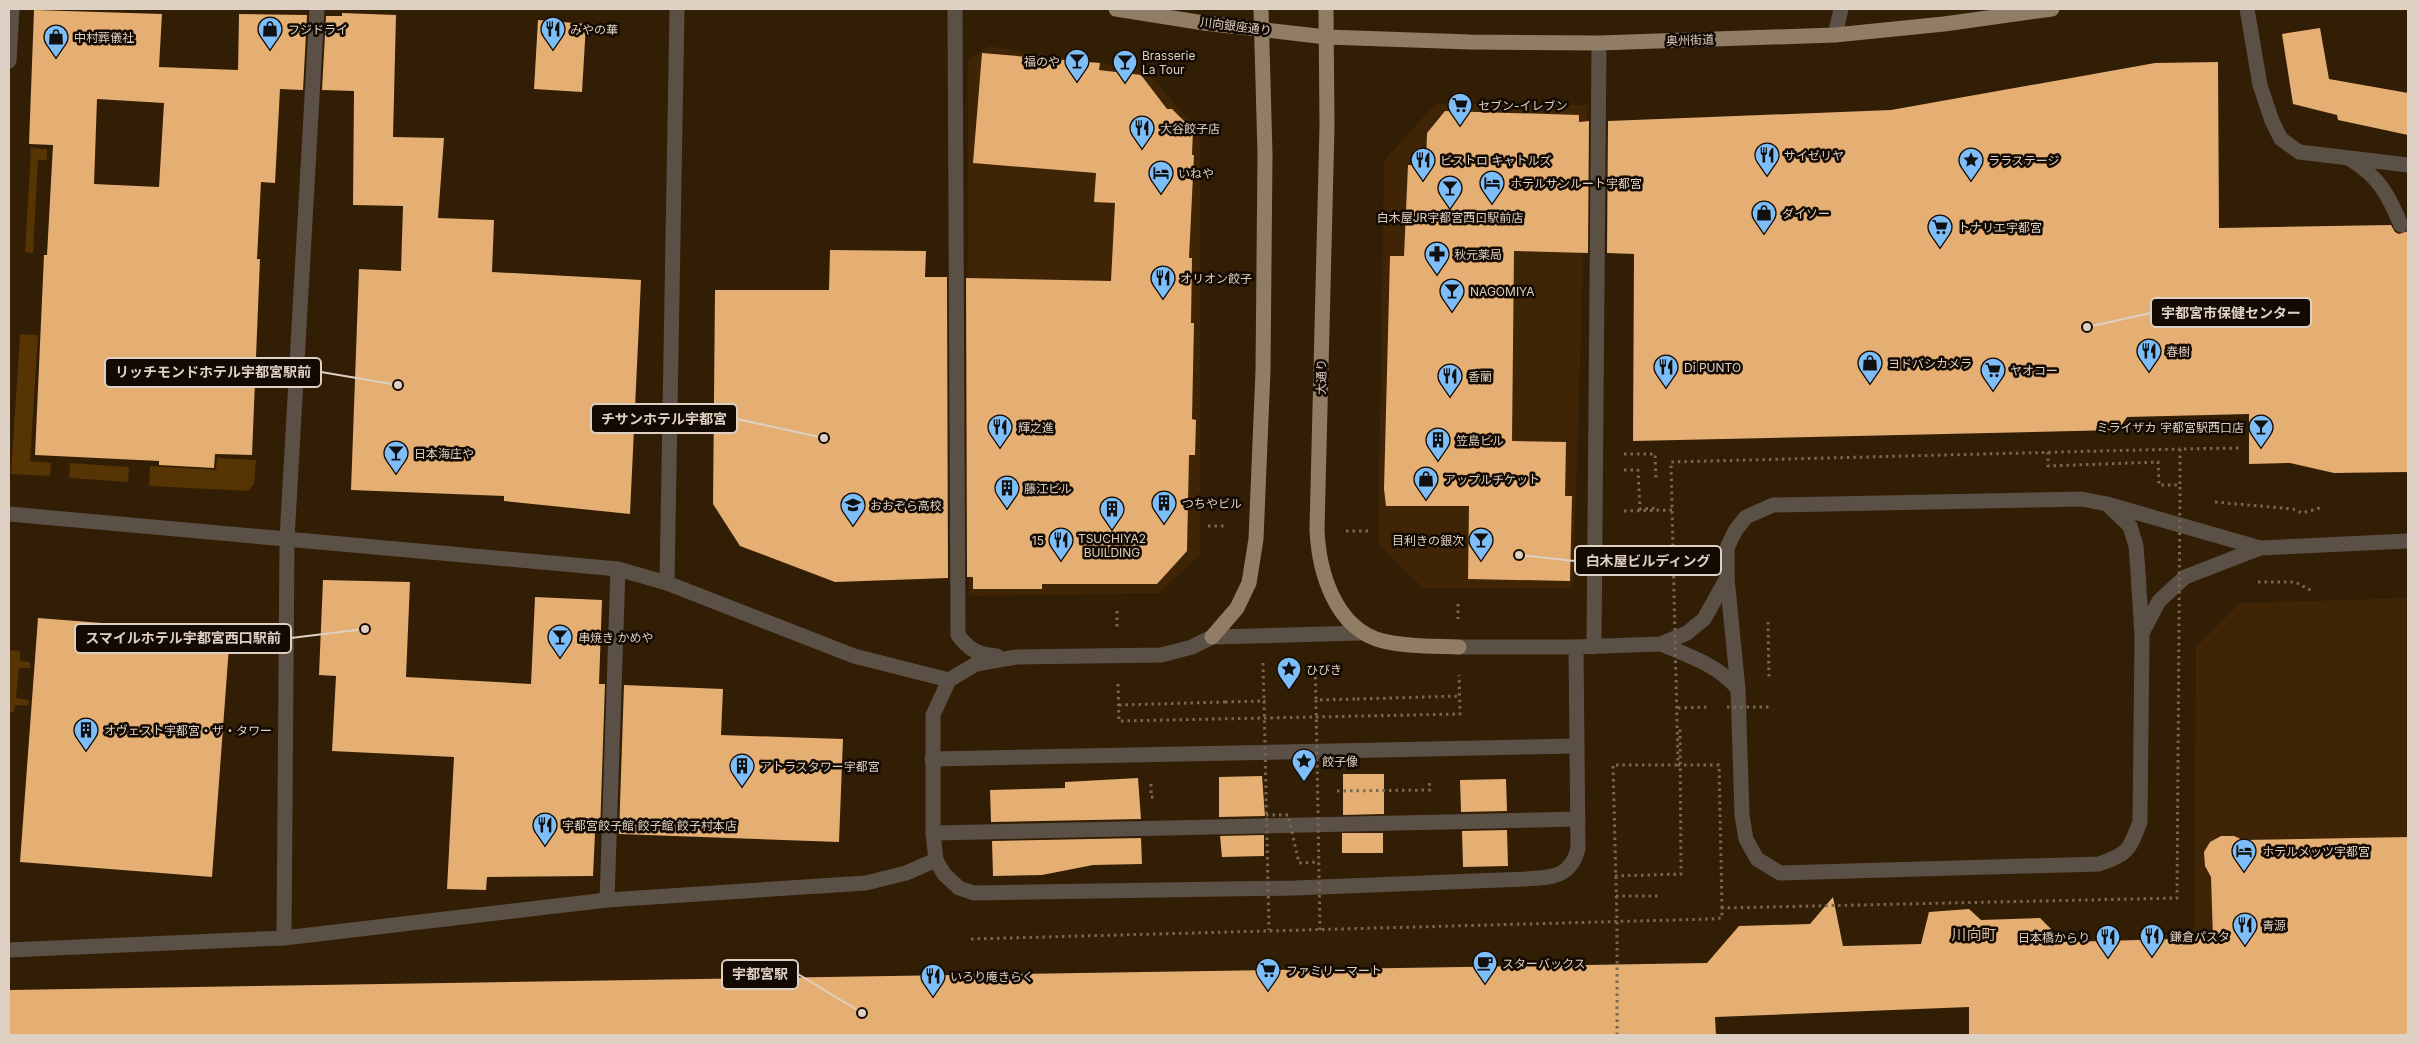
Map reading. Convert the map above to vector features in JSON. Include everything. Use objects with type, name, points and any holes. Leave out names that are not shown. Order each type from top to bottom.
[{"type":"main road","name":"川向銀座通り","points":[[1116,9],[1262,30],[1326,37]]},
{"type":"main road","points":[[1212,637],[1237,608],[1249,583],[1256,539],[1263,341],[1265,124],[1261,9]]},
{"type":"main road","name":"大通り","points":[[1326,9],[1327,126],[1318,549],[1322,572],[1332,598],[1362,633],[1381,641],[1400,645],[1459,647]]},
{"type":"main road","name":"奥州街道","points":[[1326,37],[1470,42],[1599,43],[1835,35],[1944,24],[2052,9]]},
{"type":"street","points":[[9,61],[12,9]]},
{"type":"street","points":[[284,938],[287,539],[317,9]]},
{"type":"street","points":[[667,583],[677,9]]},
{"type":"street","points":[[955,9],[958,636],[967,648],[982,655],[1016,658],[1161,655],[1192,647],[1212,637],[1362,633]]},
{"type":"street","points":[[1835,35],[1841,9]]},
{"type":"street","points":[[2247,9],[2260,85],[2272,122],[2281,139],[2299,152],[2408,165]]},
{"type":"street","points":[[1594,647],[1599,43]]},
{"type":"street","points":[[2346,157],[2366,169],[2378,181],[2390,198],[2401,225]]},
{"type":"street","points":[[2107,504],[2130,526],[2136,546],[2142,636],[2140,822],[2133,840],[2122,856],[2098,864],[1780,873],[1758,860],[1746,839],[1742,815],[1738,689],[1727,578],[1727,548],[1735,531],[1746,517],[1773,505],[2082,499],[2107,504],[2260,548]]},
{"type":"street","points":[[9,514],[618,570],[667,583],[854,656],[949,680]]},
{"type":"street","points":[[2142,636],[2159,601],[2185,577],[2260,548],[2408,541]]},
{"type":"street","points":[[608,900],[618,570]]},
{"type":"street","points":[[1459,647],[1594,647],[1661,644],[1687,633],[1704,619],[1727,578]]},
{"type":"street","points":[[1661,644],[1717,669],[1727,675],[1738,689]]},
{"type":"street","points":[[1016,658],[976,664],[949,680],[933,715],[933,833],[936,860],[944,874],[959,888],[974,893],[1295,888],[1526,879],[1551,877],[1564,872],[1575,862],[1578,849],[1576,647]]},
{"type":"street","points":[[932,759],[1577,746]]},
{"type":"street","points":[[933,833],[1578,819]]},
{"type":"street","points":[[9,950],[284,938],[608,900],[866,884],[906,874],[936,860]]},
{"type":"path","points":[[1678,765],[1671,462],[2242,448]]},
{"type":"path","points":[[1722,908],[2177,898],[2180,449]]},
{"type":"path","points":[[2048,452],[2048,466],[2158,462],[2158,485],[2180,485]]},
{"type":"path","points":[[1624,479],[1624,470],[1638,470],[1640,509],[1657,508]]},
{"type":"path","points":[[2210,502],[2293,509],[2302,513],[2323,507]]},
{"type":"path","points":[[1624,504],[1624,512],[1673,510]]},
{"type":"path","points":[[2295,582],[2312,592]]},
{"type":"path","points":[[1117,611],[1119,722],[1460,714],[1458,604]]},
{"type":"path","points":[[1768,622],[1769,688]]},
{"type":"path","points":[[1263,655],[1269,930]]},
{"type":"path","points":[[1315,663],[1320,930]]},
{"type":"path","points":[[1316,700],[1460,696]]},
{"type":"path","points":[[1678,708],[1770,707],[1770,697]]},
{"type":"path","points":[[1119,705],[1264,701]]},
{"type":"path","points":[[1616,876],[1681,874],[1680,726]]},
{"type":"path","points":[[971,938],[1320,930],[1617,922],[1722,918],[1718,765],[1613,765],[1617,922],[1617,1035]]},
{"type":"path","points":[[1337,791],[1430,790],[1429,776]]},
{"type":"path","points":[[1151,777],[1151,797],[1159,797]]},
{"type":"path","points":[[1266,816],[1288,815],[1299,863],[1319,862]]},
{"type":"path","points":[[1616,896],[1661,896]]},
{"type":"shaded area","points":[[989,46],[1145,70],[1200,132],[1200,555],[1159,593],[969,596],[968,60]]},
{"type":"shaded area","points":[[1436,103],[1588,105],[1573,588],[1423,588],[1378,544],[1384,161]]},
{"type":"shaded area","points":[[31,148],[47,149],[47,160],[38,160],[33,253],[25,252]]},
{"type":"shaded area","points":[[20,334],[38,335],[30,461],[51,463],[50,476],[11,474]]},
{"type":"shaded area","points":[[217,458],[256,460],[254,484],[248,491],[149,486],[150,466],[216,470]]},
{"type":"shaded area","points":[[70,463],[129,467],[128,482],[69,478]]},
{"type":"shaded area","points":[[2408,598],[2408,988],[2212,992],[2194,939],[2196,647],[2240,603]]},
{"type":"shaded area","points":[[10,650],[20,651],[20,661],[30,662],[30,668],[19,668],[16,698],[29,700],[28,706],[15,705],[14,712],[9,712]]},
{"type":"building","points":[[34,10],[162,14],[159,67],[238,70],[239,14],[307,15],[303,90],[280,89],[275,183],[261,182],[257,259],[260,259],[252,455],[215,454],[214,468],[159,465],[159,461],[35,455],[44,255],[47,255],[53,145],[29,144]],"holes":[[[97,99],[164,103],[159,187],[94,184]]]},
{"type":"building","points":[[342,13],[396,15],[393,137],[444,138],[438,218],[494,220],[492,272],[641,280],[630,514],[504,501],[504,496],[351,490],[359,269],[401,271],[403,206],[353,205],[354,91],[322,90],[326,16],[342,16]]},
{"type":"building","points":[[538,20],[586,24],[582,92],[534,89]]},
{"type":"building","points":[[2320,28],[2329,79],[2408,93],[2408,135],[2338,120],[2337,115],[2293,104],[2282,34]]},
{"type":"building","points":[[982,53],[1100,63],[1099,70],[1141,75],[1167,109],[1172,109],[1193,130],[1192,155],[1194,155],[1189,258],[1192,258],[1191,323],[1194,323],[1192,419],[1196,420],[1195,455],[1189,455],[1187,551],[1157,584],[1042,584],[1042,589],[973,589],[973,577],[967,577],[966,278],[1111,281],[1115,203],[1094,202],[1096,173],[973,163]]},
{"type":"building","name":"トナリエ宇都宮","points":[[2218,62],[2219,228],[2391,225],[2395,232],[2399,234],[2408,231],[2408,472],[2334,473],[2290,463],[2249,464],[2249,414],[2127,417],[2118,430],[1633,441],[1634,254],[1607,253],[1608,121],[1891,110],[2155,63]]},
{"type":"building","points":[[1445,111],[1579,115],[1579,122],[1589,121],[1588,253],[1514,251],[1512,441],[1566,442],[1565,496],[1572,496],[1570,581],[1468,579],[1469,506],[1386,506],[1384,489],[1390,256],[1404,256],[1408,165],[1426,165],[1427,133]]},
{"type":"building","points":[[830,250],[926,251],[925,277],[947,277],[948,578],[835,582],[740,546],[713,504],[715,290],[829,290]]},
{"type":"building","points":[[323,580],[410,582],[406,677],[531,684],[535,597],[602,600],[599,684],[605,684],[600,833],[595,833],[593,876],[487,877],[486,890],[447,889],[454,757],[332,751],[336,676],[319,675]]},
{"type":"building","name":"オヴェスト宇都宮・ザ・タワー","points":[[38,618],[230,633],[212,877],[20,862]]},
{"type":"building","name":"アトラスタワー宇都宮","points":[[624,685],[723,689],[721,735],[843,739],[839,842],[619,834]]},
{"type":"building","points":[[1343,774],[1384,774],[1384,814],[1343,815]]},
{"type":"building","points":[[1262,776],[1265,816],[1219,817],[1219,777]]},
{"type":"building","points":[[1138,778],[1141,819],[991,822],[990,790],[1065,788],[1065,782]]},
{"type":"building","points":[[1506,779],[1507,811],[1461,812],[1460,780]]},
{"type":"building","points":[[1507,830],[1508,866],[1463,867],[1462,831]]},
{"type":"building","points":[[1342,833],[1383,833],[1383,853],[1342,853]]},
{"type":"building","points":[[1264,835],[1264,856],[1222,857],[1220,836]]},
{"type":"building","points":[[2221,836],[2234,836],[2243,840],[2408,837],[2408,1035],[1969,1035],[1969,1007],[1715,1017],[1716,1035],[9,1035],[9,990],[1707,963],[1739,926],[1810,924],[1833,897],[1843,946],[1921,944],[1929,912],[1969,909],[1981,920],[2040,918],[2064,942],[2213,938],[2211,877],[2205,866],[2204,852],[2210,842]]},
{"type":"building","points":[[1141,838],[1142,864],[1093,865],[1042,875],[993,876],[992,841]]},
{"type":"place","name":"フジドライ","points":[[270,50]]},
{"type":"place","name":"みやの華","points":[[553,50]]},
{"type":"place","name":"中村葬儀社","points":[[56,58]]},
{"type":"place","name":"福のや","points":[[1077,82]]},
{"type":"place","name":"Brasserie La Tour","points":[[1125,83]]},
{"type":"place","name":"セブン-イレブン","points":[[1460,126]]},
{"type":"place","name":"大谷餃子店","points":[[1142,149]]},
{"type":"place","name":"サイゼリヤ","points":[[1767,176]]},
{"type":"place","name":"ビストロ キャトルズ","points":[[1423,181]]},
{"type":"place","name":"ララステージ","points":[[1971,181]]},
{"type":"place","name":"いねや","points":[[1161,194]]},
{"type":"place","name":"ホテルサンルート宇都宮","points":[[1492,204]]},
{"type":"place","name":"白木屋JR宇都宮西口駅前店","points":[[1450,209]]},
{"type":"place","name":"ダイソー","points":[[1764,234]]},
{"type":"place","name":"トナリエ宇都宮","points":[[1940,248]]},
{"type":"place","name":"秋元薬局","points":[[1437,275]]},
{"type":"place","name":"オリオン餃子","points":[[1163,299]]},
{"type":"place","name":"NAGOMIYA","points":[[1452,312]]},
{"type":"place","name":"宇都宮市保健センター","points":[[2087,327]]},
{"type":"place","name":"春樹","points":[[2149,372]]},
{"type":"place","name":"ヨドバシカメラ","points":[[1870,384]]},
{"type":"place","name":"リッチモンドホテル宇都宮駅前","points":[[398,385]]},
{"type":"place","name":"Di PUNTO","points":[[1666,388]]},
{"type":"place","name":"ヤオコー","points":[[1993,391]]},
{"type":"place","name":"香蘭","points":[[1450,397]]},
{"type":"place","name":"チサンホテル宇都宮","points":[[824,438]]},
{"type":"place","name":"輝之進","points":[[1000,448]]},
{"type":"place","name":"ミライザカ 宇都宮駅西口店","points":[[2261,448]]},
{"type":"place","name":"笠島ビル","points":[[1438,461]]},
{"type":"place","name":"日本海庄や","points":[[396,474]]},
{"type":"place","name":"アップルチケット","points":[[1426,500]]},
{"type":"place","name":"藤江ビル","points":[[1007,509]]},
{"type":"place","name":"つちやビル","points":[[1164,524]]},
{"type":"place","name":"おおぞら高校","points":[[853,526]]},
{"type":"place","name":"TSUCHIYA2 BUILDING","points":[[1112,530]]},
{"type":"place","name":"白木屋ビルディング","points":[[1519,555]]},
{"type":"place","name":"15","points":[[1061,561]]},
{"type":"place","name":"目利きの銀次","points":[[1481,561]]},
{"type":"place","name":"スマイルホテル宇都宮西口駅前","points":[[365,629]]},
{"type":"place","name":"串焼き かめや","points":[[560,658]]},
{"type":"place","name":"ひびき","points":[[1289,690]]},
{"type":"place","name":"オヴェスト宇都宮・ザ・タワー","points":[[86,751]]},
{"type":"place","name":"餃子像","points":[[1304,782]]},
{"type":"place","name":"アトラスタワー宇都宮","points":[[742,787]]},
{"type":"place","name":"宇都宮餃子館 餃子館 餃子村本店","points":[[545,846]]},
{"type":"place","name":"ホテルメッツ宇都宮","points":[[2244,872]]},
{"type":"place","name":"青源","points":[[2245,946]]},
{"type":"place","name":"鎌倉パスタ","points":[[2152,957]]},
{"type":"place","name":"日本橋からり","points":[[2108,958]]},
{"type":"place","name":"スターバックス","points":[[1485,984]]},
{"type":"place","name":"ファミリーマート","points":[[1268,991]]},
{"type":"place","name":"いろり庵きらく","points":[[933,997]]},
{"type":"place","name":"宇都宮駅","points":[[862,1013]]},
{"type":"district","name":"川向町","points":[[1974,934]]}]
